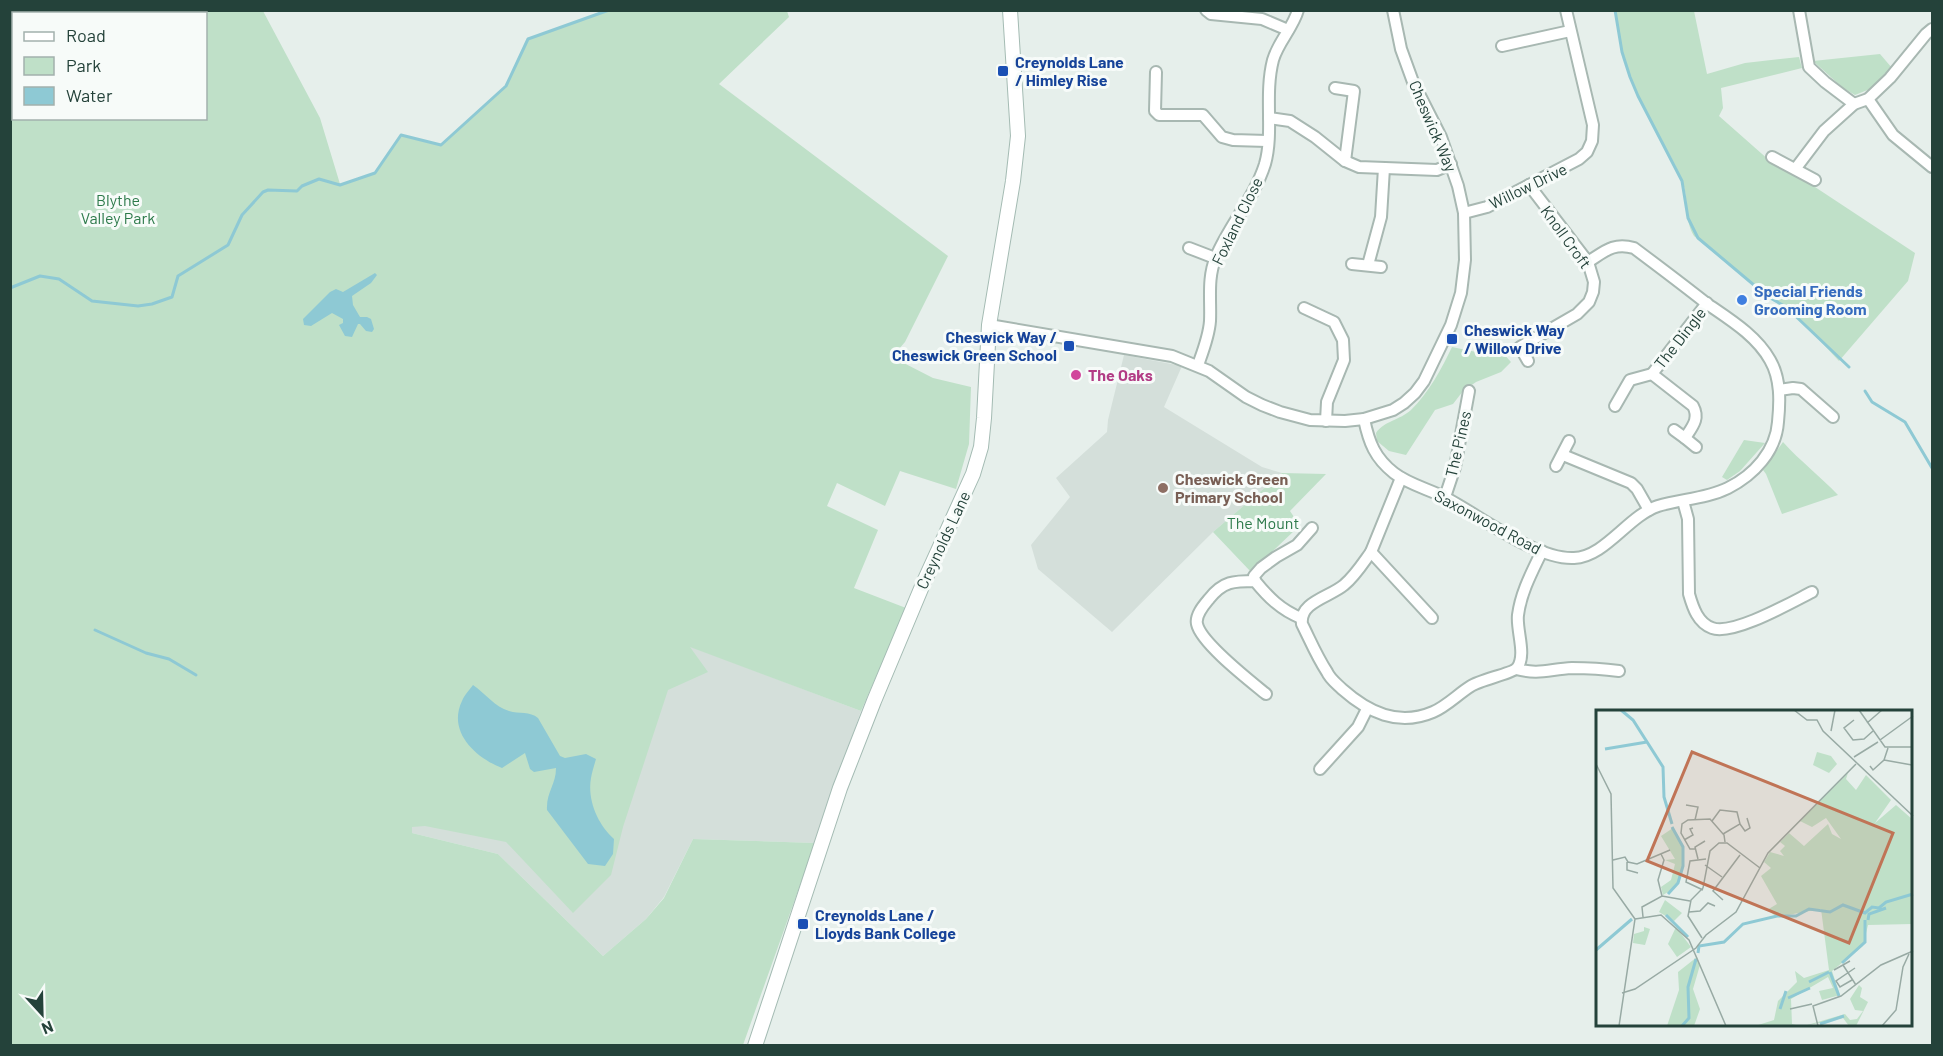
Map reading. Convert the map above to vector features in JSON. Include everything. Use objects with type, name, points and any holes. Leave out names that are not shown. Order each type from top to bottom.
[{"type":"street","name":"Creynolds Lane","points":[[755,1046],[840,789],[869,712],[922,584],[973,474],[981,447],[989,325],[1013,181],[1018,136],[1010,10]]},
{"type":"street","points":[[1206,10],[1210,15],[1262,19],[1288,30]]},
{"type":"street","name":"Foxland Close","points":[[1198,365],[1205,347],[1210,321],[1209,294],[1215,258],[1244,210],[1265,162],[1269,118],[1269,80],[1274,56],[1298,10]]},
{"type":"street","name":"Cheswick Way","points":[[989,325],[1172,356],[1198,365],[1262,405],[1296,417],[1326,421],[1364,419],[1393,410],[1415,393],[1424,381],[1440,349],[1451,325],[1461,293],[1465,260],[1464,213],[1441,137],[1413,82],[1401,49],[1393,10]]},
{"type":"street","name":"Willow Drive","points":[[1464,213],[1487,207],[1579,159],[1587,152],[1593,137],[1593,125],[1566,10]]},
{"type":"street","points":[[1799,10],[1809,67],[1854,104]]},
{"type":"street","points":[[1502,46],[1570,31]]},
{"type":"street","points":[[1796,168],[1824,131],[1854,104],[1868,99],[1932,31]]},
{"type":"street","points":[[1156,72],[1155,111],[1159,115],[1203,115],[1222,137],[1233,140],[1267,141]]},
{"type":"street","points":[[1335,88],[1353,91],[1345,161]]},
{"type":"street","points":[[1868,99],[1893,135],[1932,167]]},
{"type":"street","points":[[1269,118],[1290,121],[1315,136],[1345,161],[1359,167],[1437,170],[1451,164]]},
{"type":"street","points":[[1772,157],[1815,180]]},
{"type":"street","points":[[1368,265],[1381,217],[1384,168]]},
{"type":"street","name":"Knoll Croft","points":[[1528,361],[1520,347],[1577,314],[1589,302],[1594,282],[1588,262],[1529,185]]},
{"type":"street","name":"Saxonwood Road","points":[[1364,419],[1372,449],[1401,478],[1445,497],[1491,526],[1542,551],[1562,557],[1586,556],[1648,510],[1716,493],[1748,475],[1763,460],[1778,430],[1779,390],[1775,371],[1762,348],[1736,324],[1634,248],[1623,245],[1614,246],[1588,262]]},
{"type":"street","points":[[1189,248],[1215,258]]},
{"type":"street","points":[[1352,264],[1382,267]]},
{"type":"street","name":"The Dingle","points":[[1615,405],[1630,380],[1652,374],[1707,303]]},
{"type":"street","points":[[1304,308],[1334,322],[1343,340],[1344,360],[1327,402],[1326,421]]},
{"type":"street","name":"The Dingle","points":[[1652,374],[1693,406],[1696,418],[1685,438]]},
{"type":"street","points":[[1779,390],[1801,389],[1833,417]]},
{"type":"street","name":"The Pines","points":[[1445,497],[1455,467],[1469,391]]},
{"type":"street","points":[[1674,430],[1696,447]]},
{"type":"street","points":[[1556,466],[1569,441]]},
{"type":"street","points":[[1563,455],[1631,483],[1637,489],[1648,510]]},
{"type":"street","points":[[1401,478],[1371,552],[1364,563],[1344,585],[1322,600],[1309,605],[1301,618],[1328,675],[1356,702],[1367,708],[1385,715],[1403,718],[1423,716],[1436,711],[1468,687],[1516,669],[1521,658],[1518,616],[1523,592],[1542,551]]},
{"type":"street","points":[[1683,501],[1688,519],[1689,594],[1692,606],[1704,624],[1712,629],[1734,628],[1772,612],[1812,591]]},
{"type":"street","points":[[1301,618],[1288,612],[1268,597],[1255,581],[1254,576],[1261,568],[1297,545],[1312,528]]},
{"type":"street","points":[[1371,552],[1432,618]]},
{"type":"street","points":[[1255,581],[1234,581],[1224,585],[1211,596],[1203,607],[1197,617],[1197,624],[1205,641],[1266,694]]},
{"type":"street","points":[[1516,669],[1531,673],[1596,668],[1619,671]]},
{"type":"street","points":[[1320,769],[1358,727],[1367,708]]},
{"type":"shaded area","name":"Cheswick Green Primary School","points":[[1124,355],[1182,366],[1164,407],[1262,467],[1282,473],[1213,532],[1112,632],[1038,569],[1031,545],[1070,497],[1056,478],[1107,432]]},
{"type":"shaded area","points":[[689,646],[861,711],[815,843],[693,839],[664,897],[646,919],[603,956],[498,854],[412,833],[412,661]]},
{"type":"green space","name":"Blythe Valley Park","points":[[10,11],[263,11],[320,118],[340,184],[375,173],[401,135],[442,145],[506,86],[528,39],[609,11],[787,11],[789,17],[719,84],[948,256],[905,342],[892,357],[933,378],[971,387],[969,444],[956,489],[900,471],[885,506],[837,483],[827,506],[878,530],[854,588],[906,608],[861,711],[690,647],[708,672],[668,690],[623,827],[611,875],[573,913],[506,842],[425,826],[412,827],[412,833],[498,854],[603,956],[646,919],[664,898],[693,839],[815,843],[743,1045],[11,1045]]},
{"type":"green space","points":[[1615,11],[1694,11],[1707,74],[1745,63],[1799,57],[1802,68],[1721,88],[1723,108],[1719,116],[1770,161],[1815,187],[1915,253],[1908,281],[1839,361],[1797,317],[1768,297],[1694,236],[1689,222],[1684,185],[1629,76],[1620,43]]},
{"type":"green space","points":[[1880,54],[1892,68],[1870,89],[1855,95],[1843,88],[1813,61]]},
{"type":"green space","points":[[1452,347],[1481,353],[1500,350],[1511,362],[1501,372],[1476,382],[1463,391],[1453,404],[1435,410],[1406,455],[1389,451],[1377,441],[1376,433],[1417,404],[1434,380]]},
{"type":"green space","points":[[1744,440],[1765,443],[1740,471],[1727,480],[1722,477]]},
{"type":"green space","points":[[1783,442],[1838,495],[1782,514],[1763,470]]},
{"type":"green space","name":"The Mount","points":[[1282,473],[1326,474],[1290,511],[1294,517],[1295,530],[1251,572],[1213,532]]},
{"type":"water","points":[[375,273],[377,275],[371,283],[352,296],[353,305],[360,317],[371,319],[374,329],[372,332],[366,331],[358,324],[352,337],[345,336],[339,325],[343,323],[343,319],[332,313],[311,326],[304,325],[303,319],[330,292],[336,289],[343,292]]},
{"type":"water","points":[[473,685],[504,709],[532,714],[538,718],[560,756],[565,758],[586,754],[596,759],[590,786],[592,803],[603,827],[614,839],[613,854],[605,866],[588,864],[547,810],[556,768],[534,772],[530,769],[525,753],[502,768],[483,758],[467,742],[458,723],[458,712],[463,699]]},
{"type":"waterway","points":[[10,288],[40,276],[59,279],[92,301],[138,306],[172,297],[178,276],[228,245],[242,215],[263,192],[268,190],[297,191],[302,186],[319,179],[340,185],[375,173],[401,135],[441,145],[506,86],[528,39],[609,10]]},
{"type":"waterway","points":[[1615,10],[1622,52],[1630,77],[1682,181],[1688,218],[1698,238],[1767,296],[1786,307],[1849,367]]},
{"type":"waterway","points":[[1865,391],[1872,402],[1905,422],[1932,468]]},
{"type":"waterway","points":[[95,630],[146,653],[169,659],[196,675]]},
{"type":"place","name":"Creynolds Lane / Himley Rise","points":[[1003,71]]},
{"type":"place","name":"Special Friends Grooming Room","points":[[1742,300]]},
{"type":"place","name":"Cheswick Way / Willow Drive","points":[[1452,339]]},
{"type":"place","name":"Cheswick Way / Cheswick Green School","points":[[1069,346]]},
{"type":"place","name":"The Oaks","points":[[1076,375]]},
{"type":"place","name":"Cheswick Green Primary School","points":[[1163,488]]},
{"type":"place","name":"Creynolds Lane / Lloyds Bank College","points":[[803,924]]}]
